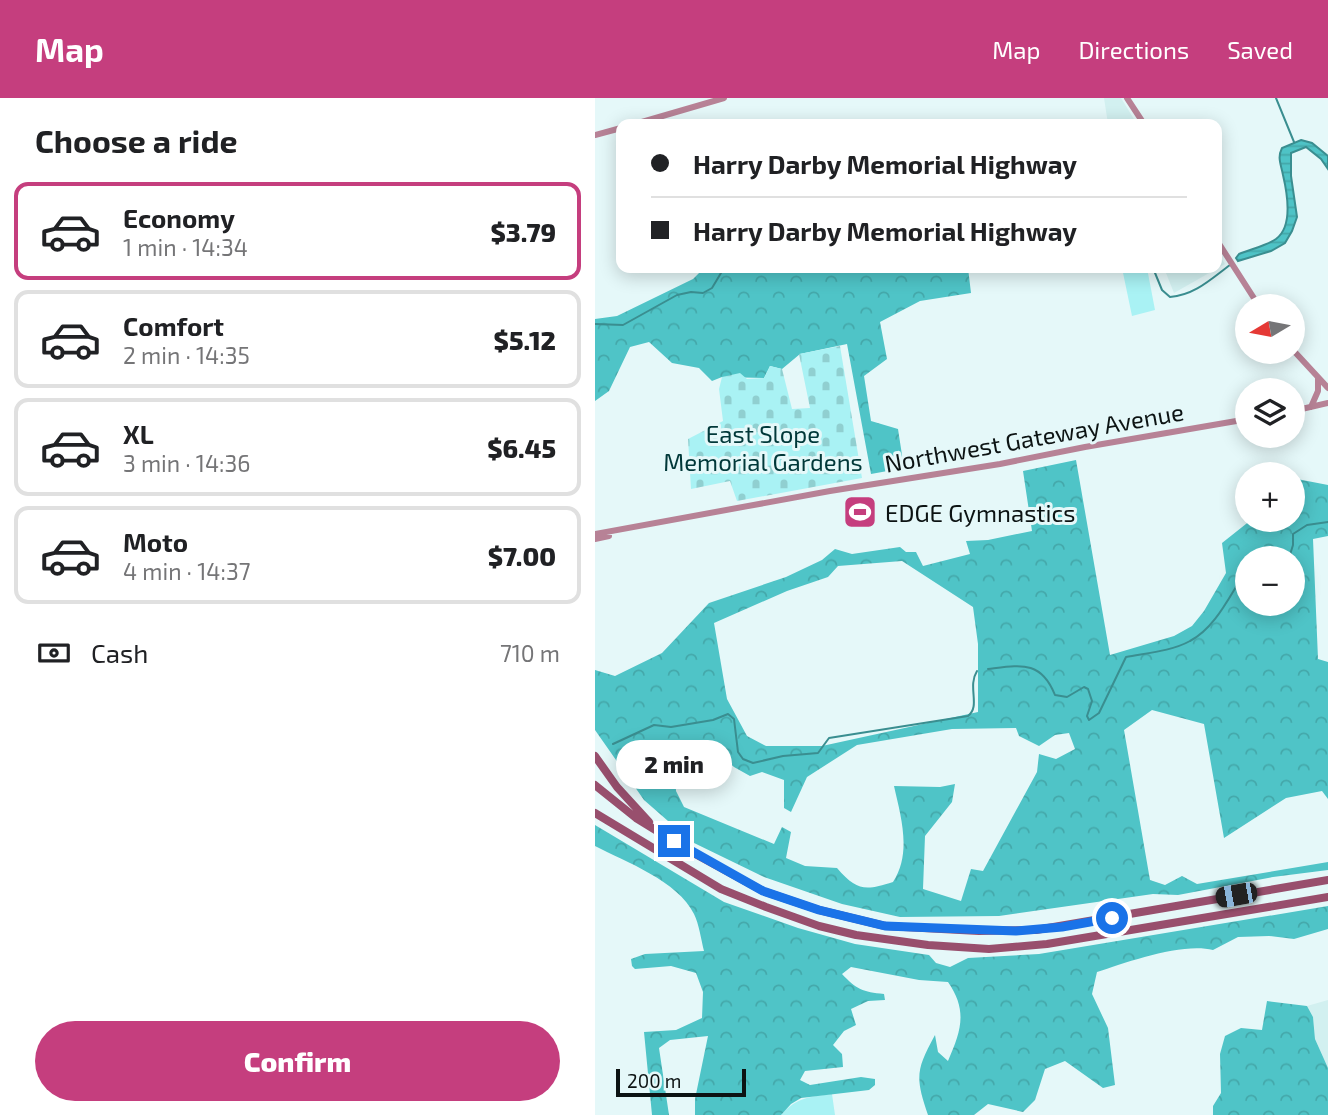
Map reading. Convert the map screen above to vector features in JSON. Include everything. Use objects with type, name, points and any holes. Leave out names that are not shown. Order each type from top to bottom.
[{"type":"highway","points":[[595,756],[629,801],[659,831]]},
{"type":"highway","points":[[595,785],[636,818],[763,891],[819,910],[885,926],[988,932],[1036,930],[1328,880]]},
{"type":"highway","points":[[595,813],[721,889],[766,907],[819,926],[856,935],[928,945],[989,950],[1047,944],[1328,897]]},
{"type":"main road","points":[[652,119],[724,98]]},
{"type":"main road","points":[[1127,98],[1141,119]]},
{"type":"main road","points":[[595,135],[616,129]]},
{"type":"main road","points":[[1222,248],[1252,294]]},
{"type":"main road","points":[[1305,363],[1328,386]]},
{"type":"main road","points":[[1311,407],[1318,391],[1318,379]]},
{"type":"main road","points":[[1305,408],[1328,403]]},
{"type":"main road","name":"Northwest Gateway Avenue","points":[[595,536],[827,491],[1000,464],[1235,421]]},
{"type":"shaded area","points":[[1104,98],[1121,98],[1134,119],[1107,119]]},
{"type":"shaded area","points":[[1301,140],[1312,143],[1328,156],[1328,169],[1321,159],[1306,147],[1291,153],[1291,176],[1297,217],[1292,231],[1285,243],[1271,251],[1238,261],[1236,258],[1239,254],[1268,244],[1282,233],[1288,208],[1280,155],[1282,148]]},
{"type":"shaded area","points":[[1166,273],[1209,273],[1174,293]]},
{"type":"shaded area","points":[[1328,1000],[1328,1068],[1315,1039],[1313,1017],[1307,1006]]},
{"type":"green space","points":[[699,273],[969,273],[971,293],[920,301],[880,322],[887,359],[864,376],[871,421],[898,429],[904,468],[871,474],[847,344],[800,354],[782,369],[770,366],[764,378],[722,377],[712,381],[699,368],[672,363],[649,342],[630,347],[609,391],[595,401],[595,319],[617,316],[693,279]]},
{"type":"green space","points":[[1123,273],[1148,273],[1155,310],[1132,316]]},
{"type":"green space","name":"East Slope Memorial Gardens","points":[[840,346],[862,478],[737,501],[730,481],[691,489],[688,439],[723,421],[719,389],[722,377],[740,373],[747,379],[764,378],[770,366],[782,369],[792,409],[810,408],[799,354]]},
{"type":"green space","points":[[1076,460],[1110,655],[1174,636],[1192,626],[1226,573],[1222,543],[1236,532],[1305,532],[1305,481],[1328,485],[1328,536],[1313,539],[1318,659],[1328,662],[1328,799],[1322,791],[1286,798],[1224,838],[1204,724],[1152,710],[1124,730],[1150,880],[1165,885],[1182,876],[1197,884],[1328,862],[1328,870],[1273,877],[1178,895],[1153,894],[999,916],[900,917],[842,904],[764,877],[692,842],[644,800],[595,730],[595,670],[615,676],[662,653],[709,603],[786,577],[822,560],[835,549],[852,554],[900,547],[906,552],[916,552],[923,566],[970,554],[966,541],[988,540],[1032,531],[1023,471]],"holes":[[[902,561],[973,607],[978,644],[978,712],[822,746],[766,746],[747,736],[727,699],[714,623],[787,591],[828,577],[838,566]],[[1016,728],[1019,736],[1039,746],[1055,735],[1069,733],[1075,749],[1056,759],[1039,754],[1037,772],[983,871],[971,869],[961,901],[923,889],[925,836],[952,802],[955,784],[940,787],[894,786],[904,847],[899,871],[893,882],[868,888],[856,885],[837,868],[805,866],[786,858],[791,832],[782,827],[774,844],[684,807],[676,791],[675,764],[688,754],[710,746],[734,767],[750,776],[762,772],[784,780],[784,808],[791,812],[807,777],[857,745],[952,729]]]},
{"type":"green space","points":[[595,825],[724,902],[798,928],[855,944],[929,955],[936,963],[950,967],[968,958],[1039,954],[1328,906],[1328,929],[1294,939],[1269,936],[1238,937],[1213,950],[1201,948],[1171,951],[1097,972],[1092,994],[1108,1028],[1115,1085],[1103,1088],[1065,1061],[1045,1069],[1035,1100],[1023,1112],[988,1104],[974,1115],[928,1115],[919,1074],[935,1035],[938,1052],[948,1061],[960,1021],[954,992],[948,982],[919,980],[851,967],[842,974],[860,989],[884,994],[885,1000],[868,1001],[851,1009],[856,1025],[844,1031],[833,1045],[842,1054],[843,1067],[805,1071],[800,1080],[810,1085],[861,1077],[875,1079],[875,1085],[869,1090],[801,1098],[781,1115],[695,1115],[695,1099],[708,1036],[670,1040],[659,1048],[669,1115],[652,1115],[644,1032],[676,1030],[702,1018],[703,992],[696,973],[671,966],[635,969],[631,959],[645,954],[704,951],[696,918],[686,902],[664,882],[595,846]]},
{"type":"green space","points":[[1267,1001],[1307,1006],[1313,1017],[1315,1039],[1328,1068],[1328,1115],[1213,1115],[1213,1106],[1221,1093],[1220,1054],[1225,1036],[1241,1028],[1262,1030]]},
{"type":"green space","points":[[832,1094],[835,1115],[781,1115],[798,1101]]},
{"type":"waterway","points":[[1276,98],[1294,142]]},
{"type":"waterway","points":[[1222,271],[1230,265]]},
{"type":"waterway","points":[[595,324],[623,325],[677,295],[703,293],[712,288],[721,273]]},
{"type":"waterway","points":[[1155,273],[1162,290],[1170,297],[1195,290],[1220,273]]},
{"type":"waterway","points":[[1293,546],[1293,534],[1307,525],[1328,522]]},
{"type":"waterway","points":[[988,669],[1029,667],[1043,676],[1055,695],[1067,697],[1084,687],[1088,689],[1092,701],[1087,716],[1089,720],[1099,713],[1126,657],[1175,647],[1200,635],[1216,618],[1235,589]]},
{"type":"waterway","points":[[613,744],[654,725],[671,727],[713,720],[728,714],[734,719],[738,752],[743,759],[753,763],[783,756],[818,753],[829,738],[968,716],[972,712],[973,683],[977,671]]},
{"type":"place","name":"EDGE Gymnastics","points":[[860,512]]},
{"type":"route","points":[[674,841],[763,891],[819,910],[885,926],[997,932],[1062,927],[1112,918]]}]
